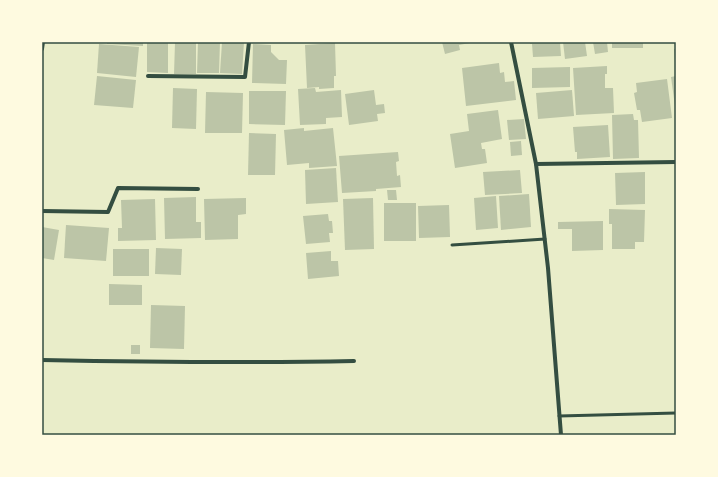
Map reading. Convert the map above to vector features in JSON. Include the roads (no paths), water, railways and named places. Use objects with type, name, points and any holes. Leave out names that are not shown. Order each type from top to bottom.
[{"type":"street","points":[[42,48],[43,42]]},
{"type":"street","points":[[148,76],[245,77],[249,42]]},
{"type":"street","points":[[511,42],[536,164],[548,268],[561,435]]},
{"type":"street","points":[[536,164],[676,162]]},
{"type":"street","points":[[42,211],[108,212],[118,188],[198,189]]},
{"type":"street","points":[[42,360],[164,362],[354,361]]},
{"type":"lane","points":[[452,245],[545,239]]},
{"type":"lane","points":[[559,416],[676,413]]}]
